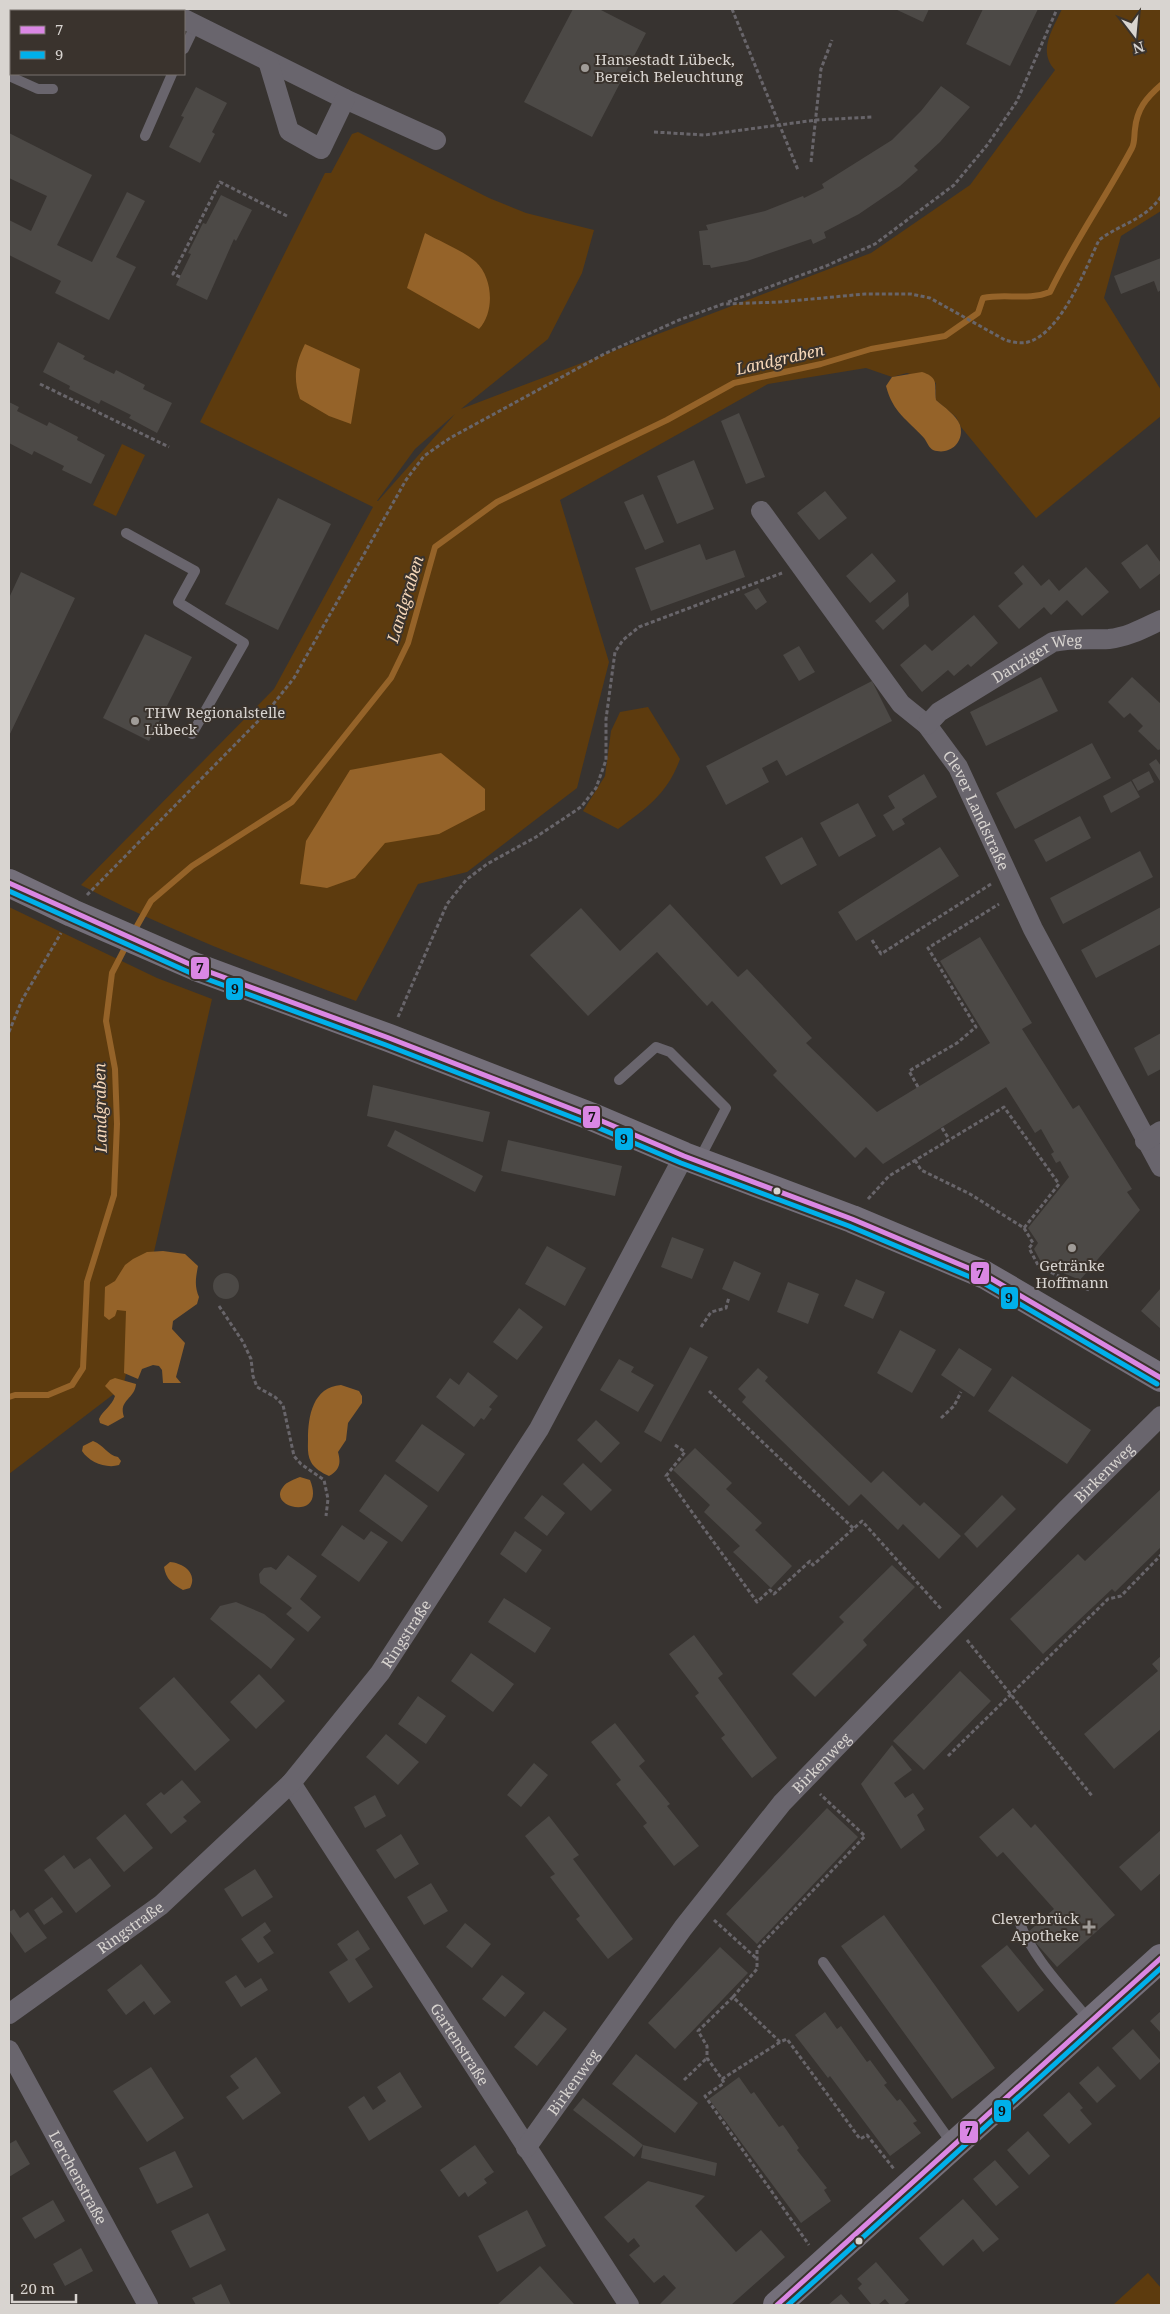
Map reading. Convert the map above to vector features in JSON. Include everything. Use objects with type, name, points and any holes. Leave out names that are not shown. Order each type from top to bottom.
[{"type":"street","points":[[190,22],[345,99],[436,140]]},
{"type":"street","points":[[268,61],[289,131],[321,149],[345,99]]},
{"type":"street","name":"Clever Landstraße","points":[[761,511],[901,704],[927,725],[958,767],[1015,894],[1153,1136],[1161,1167]]},
{"type":"street","name":"Danziger Weg","points":[[927,725],[938,712],[1053,642],[1068,639],[1110,639],[1131,634],[1161,620]]},
{"type":"street","points":[[9,883],[83,918],[196,967],[389,1038],[590,1116],[691,1158],[852,1219],[985,1275],[1161,1378]]},
{"type":"street","name":"Ringstraße","points":[[9,2014],[161,1905],[291,1783],[380,1673],[473,1527],[539,1429],[691,1158]]},
{"type":"street","name":"Birkenweg","points":[[526,2148],[700,1907],[782,1803],[954,1624],[1161,1416]]},
{"type":"street","name":"Gartenstraße","points":[[291,1783],[526,2148],[630,2305]]},
{"type":"street","points":[[778,2305],[1161,1958]]},
{"type":"street","name":"Lerchenstraße","points":[[9,2050],[148,2305]]},
{"type":"lane","points":[[185,44],[190,22]]},
{"type":"lane","points":[[145,136],[172,75]]},
{"type":"lane","points":[[9,76],[38,89],[53,89]]},
{"type":"lane","points":[[126,533],[195,572],[178,602],[244,643],[192,734]]},
{"type":"lane","points":[[619,1080],[656,1047],[670,1052],[726,1108],[691,1158]]},
{"type":"lane","points":[[1020,1921],[1025,1936],[1037,1956],[1091,2022]]},
{"type":"lane","points":[[823,1962],[954,2146]]},
{"type":"path","points":[[732,9],[798,170]]},
{"type":"path","points":[[9,1032],[22,1000],[83,918],[86,896],[267,712],[294,678],[406,480],[424,456],[450,438],[604,354],[679,320],[826,266],[874,244],[954,185],[988,144],[1017,101],[1057,9]]},
{"type":"path","points":[[811,162],[821,69],[832,40]]},
{"type":"path","points":[[654,132],[705,135],[816,120],[873,117]]},
{"type":"path","points":[[180,277],[173,274],[220,182],[287,216]]},
{"type":"path","points":[[723,304],[780,302],[865,294],[911,294],[930,298],[958,313],[976,326],[1005,340],[1016,343],[1028,342],[1044,333],[1056,322],[1099,240],[1110,232],[1142,217],[1161,197]]},
{"type":"path","points":[[40,384],[169,447]]},
{"type":"path","points":[[389,1038],[447,904],[466,880],[486,864],[536,837],[581,807],[596,788],[606,760],[606,719],[615,652],[623,640],[639,627],[801,567]]},
{"type":"path","points":[[872,940],[881,954],[1006,874]]},
{"type":"path","points":[[918,1087],[909,1071],[957,1042],[976,1027],[928,948],[1015,894]]},
{"type":"path","points":[[852,1219],[889,1176],[1004,1107],[1058,1184],[1024,1228]]},
{"type":"path","points":[[942,1128],[949,1140]]},
{"type":"path","points":[[915,1160],[921,1170],[970,1194],[1024,1228],[1033,1243],[1029,1248],[1039,1267],[1089,1290]]},
{"type":"path","points":[[701,1327],[710,1312],[726,1308],[729,1297]]},
{"type":"path","points":[[219,1306],[243,1342],[251,1359],[253,1376],[257,1387],[275,1397],[283,1405],[294,1456],[301,1464],[324,1480],[328,1499],[326,1516]]},
{"type":"path","points":[[709,1392],[854,1529]]},
{"type":"path","points":[[940,1418],[954,1406],[961,1392]]},
{"type":"path","points":[[675,1445],[685,1452],[666,1476],[757,1602],[770,1590],[774,1594],[810,1561],[813,1564],[862,1521],[954,1624],[1093,1797]]},
{"type":"path","points":[[948,1756],[1108,1599],[1121,1596],[1161,1554]]},
{"type":"path","points":[[804,1780],[865,1836],[757,1948],[757,1969],[733,1997],[698,2031],[707,2046],[707,2058],[724,2083],[705,2096],[822,2264]]},
{"type":"path","points":[[700,1907],[757,1958]]},
{"type":"path","points":[[733,1997],[780,2042]]},
{"type":"path","points":[[722,2080],[787,2039],[860,2139],[867,2135],[908,2187]]},
{"type":"path","points":[[684,2080],[707,2058]]},
{"type":"shaded area","points":[[1062,9],[1161,9],[1161,211],[1121,236],[1104,298],[1161,390],[1161,416],[1036,518],[961,427],[956,417],[936,400],[936,383],[907,373],[892,377],[866,368],[768,384],[560,500],[609,662],[577,788],[467,872],[418,884],[356,1001],[182,933],[81,885],[274,689],[373,507],[200,422],[325,173],[331,173],[352,134],[358,132],[489,198],[526,213],[594,230],[582,273],[548,339],[461,409],[871,253],[970,185],[1055,70],[1047,55],[1047,48],[1051,32]],"holes":[[[455,414],[378,501],[415,449]]]},
{"type":"shaded area","points":[[425,233],[465,254],[482,269],[489,286],[490,305],[488,314],[479,329],[407,288]]},
{"type":"shaded area","points":[[305,344],[360,369],[351,424],[329,416],[300,399],[296,384],[296,371]]},
{"type":"shaded area","points":[[922,372],[932,377],[935,383],[936,400],[953,415],[960,425],[961,431],[958,442],[955,446],[945,451],[930,448],[924,438],[892,403],[886,386],[892,377]]},
{"type":"shaded area","points":[[122,444],[145,455],[116,516],[93,505]]},
{"type":"shaded area","points":[[648,707],[680,759],[669,781],[655,799],[618,829],[583,811],[605,776],[611,731],[620,712]]},
{"type":"shaded area","points":[[441,753],[485,789],[485,810],[439,834],[385,843],[355,878],[327,888],[300,884],[306,841],[350,770]]},
{"type":"shaded area","points":[[9,907],[157,978],[212,999],[123,1387],[9,1474]]},
{"type":"shaded area","points":[[163,1251],[185,1254],[198,1266],[196,1285],[199,1297],[197,1304],[173,1321],[172,1329],[185,1343],[176,1377],[181,1383],[163,1383],[162,1370],[159,1366],[153,1365],[142,1369],[138,1379],[124,1373],[126,1311],[117,1310],[115,1316],[109,1320],[104,1316],[105,1287],[115,1281],[125,1265],[133,1259],[147,1252]]},
{"type":"shaded area","points":[[115,1378],[136,1384],[133,1393],[123,1407],[124,1417],[108,1426],[100,1423],[99,1419],[112,1403],[115,1396],[105,1386],[110,1380]]},
{"type":"shaded area","points":[[341,1385],[359,1391],[362,1396],[362,1403],[348,1423],[346,1440],[338,1452],[339,1466],[329,1476],[316,1468],[310,1459],[308,1453],[309,1421],[318,1397],[324,1391]]},
{"type":"shaded area","points":[[93,1441],[118,1457],[121,1461],[119,1465],[98,1464],[85,1455],[82,1451],[83,1446]]},
{"type":"shaded area","points":[[300,1477],[310,1480],[313,1493],[311,1502],[297,1507],[282,1501],[280,1494],[284,1485]]},
{"type":"shaded area","points":[[170,1562],[180,1564],[191,1573],[192,1583],[190,1588],[183,1590],[170,1581],[164,1567]]},
{"type":"shaded area","points":[[1148,2273],[1161,2288],[1161,2305],[1113,2305]]},
{"type":"building","name":"Hansestadt Lübeck, Bereich Beleuchtung","points":[[573,9],[599,9],[646,33],[592,137],[524,102]]},
{"type":"building","points":[[895,9],[929,9],[923,22]]},
{"type":"building","points":[[983,9],[1038,9],[1010,66],[966,44]]},
{"type":"building","points":[[941,86],[970,107],[940,142],[914,166],[918,170],[900,186],[859,214],[824,232],[826,238],[813,244],[811,239],[747,261],[711,268],[710,265],[703,265],[699,231],[708,230],[706,225],[765,211],[803,196],[804,198],[824,188],[822,184],[892,140],[921,111]]},
{"type":"building","points":[[196,87],[227,103],[212,132],[215,134],[200,163],[169,147],[184,117],[181,116]]},
{"type":"building","points":[[9,133],[92,175],[57,245],[92,262],[127,192],[145,201],[116,257],[136,267],[109,320],[55,293],[61,281],[9,255],[9,220],[31,231],[47,196],[9,178]]},
{"type":"building","points":[[221,195],[252,210],[236,241],[234,239],[207,300],[176,285],[191,254],[188,253],[203,223],[206,224]]},
{"type":"building","points":[[1161,258],[1161,290],[1158,292],[1154,281],[1121,294],[1114,276]]},
{"type":"building","points":[[58,342],[85,356],[83,359],[114,374],[116,370],[145,385],[143,389],[172,403],[157,433],[129,418],[131,415],[101,400],[99,404],[69,389],[70,386],[43,372]]},
{"type":"building","points":[[9,402],[19,407],[17,411],[47,426],[49,422],[78,437],[77,440],[105,455],[91,484],[62,470],[64,466],[34,451],[32,455],[9,443]]},
{"type":"building","points":[[739,413],[765,477],[746,484],[721,421]]},
{"type":"building","points":[[694,460],[714,509],[677,524],[657,476]]},
{"type":"building","points":[[825,491],[847,518],[819,540],[797,513]]},
{"type":"building","points":[[643,494],[664,542],[645,550],[624,502]]},
{"type":"building","points":[[278,498],[331,524],[278,630],[225,604]]},
{"type":"building","points":[[700,544],[706,560],[735,550],[745,577],[651,611],[635,568]]},
{"type":"building","points":[[1147,544],[1161,563],[1161,573],[1140,589],[1121,563]]},
{"type":"building","points":[[872,553],[896,581],[870,603],[846,576]]},
{"type":"building","points":[[1023,565],[1041,586],[1049,579],[1059,591],[1086,567],[1109,592],[1082,616],[1067,600],[1051,615],[1044,607],[1019,629],[998,606],[1023,584],[1014,573]]},
{"type":"building","points":[[21,572],[75,598],[9,736],[9,598]]},
{"type":"building","points":[[758,588],[767,602],[756,610],[744,594]]},
{"type":"building","points":[[908,592],[909,606],[883,630],[875,621]]},
{"type":"building","points":[[974,615],[998,643],[971,667],[968,664],[954,676],[948,670],[922,692],[900,665],[925,644],[932,651]]},
{"type":"building","points":[[145,634],[192,657],[149,741],[103,718]]},
{"type":"building","points":[[799,646],[815,672],[799,681],[783,655]]},
{"type":"building","points":[[1041,677],[1058,711],[986,746],[970,712]]},
{"type":"building","points":[[1132,677],[1161,704],[1161,749],[1158,750],[1138,731],[1143,726],[1130,713],[1124,718],[1108,702]]},
{"type":"building","points":[[872,681],[892,721],[786,776],[777,760],[762,768],[769,782],[726,805],[706,766]]},
{"type":"building","points":[[1092,743],[1111,778],[1015,829],[996,793]]},
{"type":"building","points":[[1156,759],[1161,766],[1160,781],[1149,764]]},
{"type":"building","points":[[1149,771],[1154,782],[1138,791],[1132,780]]},
{"type":"building","points":[[924,774],[937,797],[902,819],[905,824],[893,831],[883,815],[895,808],[888,796]]},
{"type":"building","points":[[1131,781],[1140,797],[1111,813],[1103,796]]},
{"type":"building","points":[[858,803],[876,836],[839,857],[820,823]]},
{"type":"building","points":[[1080,816],[1091,838],[1046,862],[1034,840]]},
{"type":"building","points":[[802,837],[817,865],[781,885],[765,857]]},
{"type":"building","points":[[940,847],[959,876],[856,941],[838,912]]},
{"type":"building","points":[[1140,851],[1153,877],[1063,924],[1050,898]]},
{"type":"building","points":[[670,904],[738,977],[747,969],[812,1038],[806,1043],[877,1112],[990,1043],[940,961],[980,937],[1032,1023],[1022,1029],[1073,1109],[1079,1105],[1132,1189],[1127,1192],[1140,1210],[1080,1280],[1042,1264],[1034,1249],[1038,1243],[1028,1228],[1069,1177],[1060,1161],[1056,1163],[1051,1154],[1054,1152],[1041,1129],[1035,1133],[1006,1087],[883,1164],[866,1147],[855,1158],[773,1075],[777,1071],[712,1001],[707,1006],[657,952],[588,1016],[530,955],[581,908],[620,951]]},
{"type":"building","points":[[1161,907],[1161,944],[1096,978],[1081,950]]},
{"type":"building","points":[[1161,1033],[1161,1069],[1148,1076],[1134,1048]]},
{"type":"building","points":[[373,1085],[490,1112],[483,1142],[367,1116]]},
{"type":"building","points":[[395,1130],[483,1176],[475,1192],[387,1146]]},
{"type":"building","points":[[508,1140],[622,1166],[615,1196],[501,1171]]},
{"type":"building","points":[[672,1237],[704,1249],[692,1279],[661,1267]]},
{"type":"building","points":[[547,1246],[586,1268],[565,1306],[525,1284]]},
{"type":"building","points":[[734,1261],[761,1273],[749,1301],[722,1289]]},
{"type":"building","points":[[226,1273],[236,1276],[239,1286],[236,1296],[226,1299],[216,1296],[213,1286],[216,1276]]},
{"type":"building","points":[[856,1279],[885,1292],[873,1319],[844,1306]]},
{"type":"building","points":[[788,1282],[819,1294],[808,1324],[777,1312]]},
{"type":"building","points":[[1161,1288],[1161,1329],[1141,1311]]},
{"type":"building","points":[[519,1308],[543,1327],[517,1360],[493,1342]]},
{"type":"building","points":[[900,1330],[936,1350],[912,1393],[877,1373]]},
{"type":"building","points":[[690,1347],[708,1357],[661,1442],[644,1432]]},
{"type":"building","points":[[959,1348],[992,1369],[974,1397],[941,1375]]},
{"type":"building","points":[[619,1359],[634,1367],[631,1372],[654,1385],[638,1412],[600,1390]]},
{"type":"building","points":[[758,1368],[768,1377],[765,1381],[871,1483],[883,1471],[920,1506],[924,1502],[961,1536],[939,1559],[903,1524],[898,1530],[861,1494],[849,1506],[742,1402],[746,1397],[738,1389]]},
{"type":"building","points":[[468,1372],[498,1396],[489,1407],[492,1409],[484,1420],[481,1418],[474,1427],[436,1397],[450,1378],[459,1385]]},
{"type":"building","points":[[1012,1376],[1091,1430],[1067,1464],[988,1411]]},
{"type":"building","points":[[596,1420],[620,1443],[601,1463],[577,1440]]},
{"type":"building","points":[[422,1424],[465,1454],[438,1492],[395,1461]]},
{"type":"building","points":[[695,1448],[732,1483],[726,1489],[762,1523],[755,1530],[792,1566],[771,1588],[733,1552],[740,1546],[704,1512],[710,1505],[673,1470]]},
{"type":"building","points":[[583,1463],[612,1490],[591,1511],[563,1484]]},
{"type":"building","points":[[385,1474],[428,1506],[402,1542],[359,1511]]},
{"type":"building","points":[[1161,1489],[1161,1547],[1115,1592],[1112,1589],[1043,1654],[1010,1619],[1078,1554],[1085,1561]]},
{"type":"building","points":[[542,1495],[565,1513],[547,1536],[524,1518]]},
{"type":"building","points":[[1002,1495],[1016,1509],[977,1548],[964,1534]]},
{"type":"building","points":[[342,1525],[364,1540],[371,1531],[388,1542],[359,1582],[321,1555]]},
{"type":"building","points":[[515,1531],[542,1550],[526,1573],[500,1554]]},
{"type":"building","points":[[288,1555],[317,1576],[300,1599],[321,1617],[308,1632],[286,1614],[292,1608],[260,1583],[259,1574],[264,1568],[271,1567],[276,1570]]},
{"type":"building","points":[[892,1565],[915,1587],[863,1640],[867,1645],[815,1697],[792,1674],[844,1622],[839,1617]]},
{"type":"building","points":[[504,1598],[551,1628],[535,1653],[488,1622]]},
{"type":"building","points":[[236,1602],[264,1614],[295,1639],[271,1669],[210,1619],[220,1606]]},
{"type":"building","points":[[694,1635],[723,1674],[718,1678],[777,1758],[752,1778],[721,1738],[725,1735],[695,1696],[699,1693],[669,1654]]},
{"type":"building","points":[[471,1653],[514,1684],[493,1712],[451,1681]]},
{"type":"building","points":[[1161,1656],[1161,1729],[1114,1769],[1084,1734],[1158,1671],[1152,1664]]},
{"type":"building","points":[[960,1671],[991,1701],[924,1770],[893,1741]]},
{"type":"building","points":[[259,1674],[285,1701],[256,1729],[230,1702]]},
{"type":"building","points":[[174,1677],[230,1740],[195,1771],[139,1708]]},
{"type":"building","points":[[418,1696],[446,1716],[426,1744],[398,1724]]},
{"type":"building","points":[[615,1723],[645,1761],[639,1766],[670,1804],[667,1806],[699,1846],[674,1866],[643,1826],[647,1823],[616,1784],[621,1780],[591,1742]]},
{"type":"building","points":[[386,1734],[419,1762],[398,1785],[366,1757]]},
{"type":"building","points":[[892,1745],[912,1770],[894,1783],[905,1798],[913,1793],[924,1809],[917,1815],[925,1830],[901,1849],[861,1784]]},
{"type":"building","points":[[534,1763],[548,1775],[521,1807],[507,1795]]},
{"type":"building","points":[[182,1780],[201,1802],[183,1817],[187,1821],[171,1834],[146,1804],[161,1792],[164,1795]]},
{"type":"building","points":[[375,1795],[386,1816],[365,1828],[354,1807]]},
{"type":"building","points":[[827,1808],[858,1837],[757,1944],[726,1914]]},
{"type":"building","points":[[1013,1808],[1031,1828],[1035,1824],[1115,1915],[1057,1967],[1027,1933],[1054,1909],[1003,1852],[997,1857],[979,1837]]},
{"type":"building","points":[[125,1814],[153,1848],[124,1872],[96,1838]]},
{"type":"building","points":[[549,1816],[579,1855],[573,1859],[633,1939],[608,1959],[576,1919],[580,1916],[550,1877],[555,1874],[525,1836]]},
{"type":"building","points":[[1161,1830],[1161,1873],[1141,1891],[1119,1867]]},
{"type":"building","points":[[401,1834],[419,1864],[395,1879],[376,1850]]},
{"type":"building","points":[[64,1855],[74,1869],[90,1858],[111,1886],[76,1913],[44,1870]]},
{"type":"building","points":[[255,1869],[273,1897],[242,1917],[224,1889]]},
{"type":"building","points":[[431,1883],[448,1911],[424,1925],[407,1897]]},
{"type":"building","points":[[52,1897],[63,1912],[44,1925],[34,1910]]},
{"type":"building","points":[[14,1909],[20,1918],[28,1912],[47,1938],[25,1953],[9,1930],[9,1912]]},
{"type":"building","points":[[884,1915],[995,2068],[952,2099],[841,1946]]},
{"type":"building","points":[[265,1922],[271,1931],[263,1937],[274,1953],[258,1963],[241,1939]]},
{"type":"building","points":[[465,1923],[491,1944],[472,1968],[446,1947]]},
{"type":"building","points":[[358,1930],[370,1949],[355,1959],[373,1987],[349,2003],[329,1972],[348,1960],[337,1944]]},
{"type":"building","points":[[1007,1945],[1044,1990],[1018,2012],[981,1966]]},
{"type":"building","points":[[720,1947],[748,1973],[675,2049],[648,2023]]},
{"type":"building","points":[[141,1964],[171,2002],[154,2015],[144,2001],[126,2015],[107,1990]]},
{"type":"building","points":[[236,1975],[245,1988],[261,1978],[268,1990],[241,2007],[225,1982]]},
{"type":"building","points":[[502,1975],[525,1993],[505,2017],[482,1999]]},
{"type":"building","points":[[544,2011],[567,2029],[537,2066],[514,2047]]},
{"type":"building","points":[[1161,2011],[1161,2033],[1150,2021]]},
{"type":"building","points":[[825,2012],[837,2029],[841,2026],[867,2062],[870,2060],[887,2083],[884,2085],[897,2101],[900,2099],[917,2121],[913,2123],[921,2133],[890,2156],[830,2076],[828,2078],[795,2035]]},
{"type":"building","points":[[1133,2029],[1161,2061],[1140,2080],[1112,2048]]},
{"type":"building","points":[[636,2054],[698,2103],[675,2133],[612,2084]]},
{"type":"building","points":[[256,2057],[281,2093],[243,2120],[226,2097],[239,2088],[230,2076]]},
{"type":"building","points":[[1098,2066],[1116,2086],[1097,2103],[1079,2083]]},
{"type":"building","points":[[151,2067],[184,2118],[147,2142],[113,2091]]},
{"type":"building","points":[[400,2072],[422,2107],[369,2141],[348,2107],[364,2096],[373,2110],[386,2101],[377,2087]]},
{"type":"building","points":[[739,2077],[751,2094],[754,2092],[779,2127],[783,2125],[799,2148],[797,2150],[827,2188],[824,2190],[831,2201],[801,2223],[709,2099]]},
{"type":"building","points":[[1069,2092],[1083,2108],[1080,2110],[1092,2124],[1069,2144],[1043,2115]]},
{"type":"building","points":[[583,2098],[643,2145],[634,2157],[573,2110]]},
{"type":"building","points":[[1028,2131],[1050,2156],[1029,2175],[1007,2150]]},
{"type":"building","points":[[16,2140],[30,2164],[9,2177],[9,2144]]},
{"type":"building","points":[[475,2145],[494,2172],[484,2179],[487,2183],[468,2197],[465,2192],[459,2197],[440,2170]]},
{"type":"building","points":[[643,2145],[717,2163],[715,2176],[641,2158]]},
{"type":"building","points":[[175,2151],[193,2187],[157,2204],[139,2168]]},
{"type":"building","points":[[995,2160],[1019,2187],[996,2206],[973,2179]]},
{"type":"building","points":[[648,2181],[705,2196],[695,2206],[736,2252],[761,2230],[785,2257],[731,2305],[659,2305],[676,2288],[664,2275],[654,2283],[629,2255],[640,2246],[634,2238],[628,2243],[604,2217]]},
{"type":"building","points":[[963,2199],[999,2239],[983,2252],[973,2239],[943,2266],[919,2238]]},
{"type":"building","points":[[53,2200],[65,2221],[35,2239],[22,2218]]},
{"type":"building","points":[[527,2210],[546,2246],[497,2272],[478,2236]]},
{"type":"building","points":[[208,2213],[226,2250],[190,2268],[171,2231]]},
{"type":"building","points":[[81,2248],[93,2271],[65,2286],[53,2264]]},
{"type":"building","points":[[876,2262],[909,2300],[903,2305],[890,2305],[885,2299],[878,2305],[872,2305],[858,2288],[862,2284],[857,2279]]},
{"type":"building","points":[[540,2266],[574,2304],[497,2305]]},
{"type":"building","points":[[221,2284],[231,2305],[196,2305],[192,2298]]},
{"type":"building","points":[[841,2294],[851,2305],[828,2305]]},
{"type":"waterway","name":"Landgraben","points":[[133,933],[151,901],[192,866],[292,802],[391,678],[408,643],[435,547],[497,502],[667,420],[734,383],[821,364],[871,349],[945,336],[978,313],[983,298],[1000,296],[1025,297],[1050,292],[1069,255],[1132,148],[1140,110],[1147,99],[1161,85]]},
{"type":"waterway","name":"Landgraben","points":[[9,1397],[15,1395],[48,1395],[72,1385],[83,1368],[87,1282],[114,1195],[117,1124],[115,1069],[106,1021],[112,973],[127,944]]},
{"type":"transit line","name":"7","points":[[9,883],[196,967],[389,1038],[590,1116],[684,1156],[852,1219],[985,1275],[1161,1378]]},
{"type":"transit line","name":"9","points":[[9,891],[193,974],[386,1045],[587,1123],[681,1163],[849,1226],[982,1282],[1157,1384]]},
{"type":"transit line","name":"7","points":[[777,2305],[1161,1958]]},
{"type":"transit line","name":"9","points":[[788,2305],[1161,1968]]},
{"type":"place","name":"Hansestadt Lübeck, Bereich Beleuchtung","points":[[585,68]]},
{"type":"place","name":"THW Regionalstelle Lübeck","points":[[135,721]]},
{"type":"place","name":"Getränke Hoffmann","points":[[1072,1248]]},
{"type":"place","name":"Cleverbrück Apotheke","points":[[1089,1927]]}]
